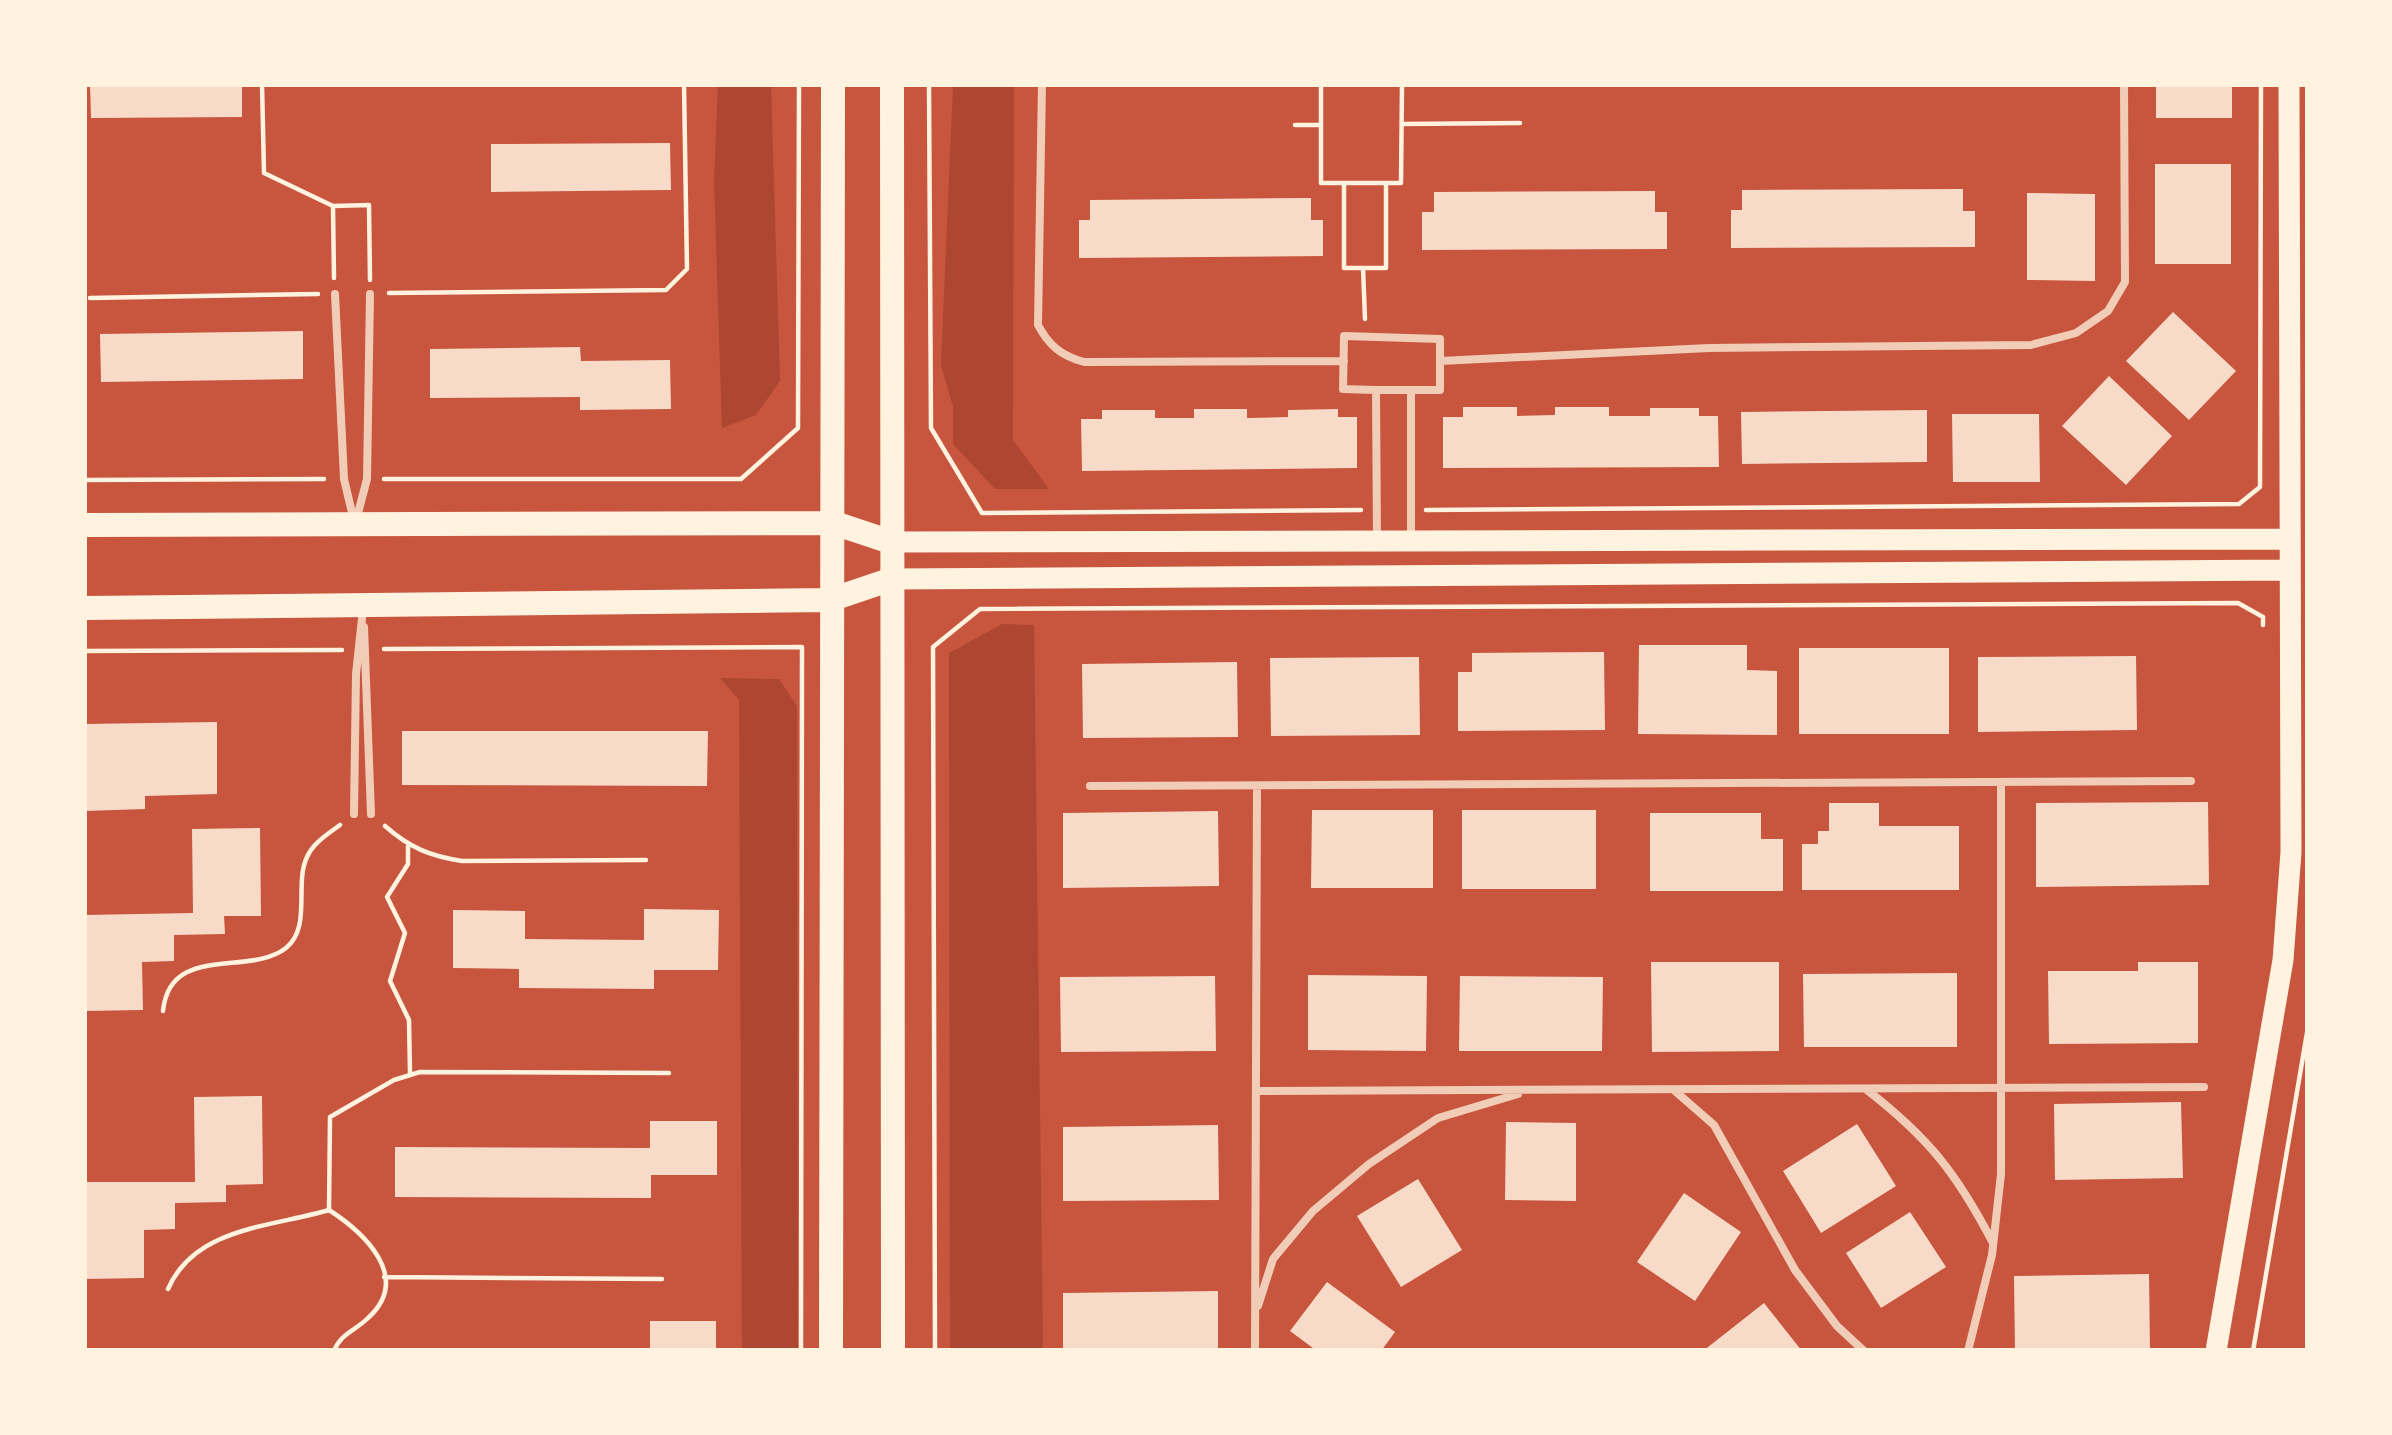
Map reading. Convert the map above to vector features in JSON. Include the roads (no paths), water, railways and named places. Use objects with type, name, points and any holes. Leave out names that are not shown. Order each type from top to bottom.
[{"type":"main road","points":[[831,1351],[833,84]]},
{"type":"main road","points":[[892,84],[893,1351]]},
{"type":"main road","points":[[2216,1351],[2283,960],[2291,852],[2289,84]]},
{"type":"main road","points":[[84,525],[834,523],[892,542],[2289,539]]},
{"type":"main road","points":[[84,608],[830,600],[892,579],[2290,570]]},
{"type":"lane","points":[[1042,84],[1038,325],[1047,341],[1066,357],[1084,362],[1344,361]]},
{"type":"lane","points":[[1440,361],[1708,348],[2031,345],[2076,333],[2108,311],[2126,282],[2124,84]]},
{"type":"lane","points":[[334,294],[344,479],[355,524]]},
{"type":"lane","points":[[355,524],[368,479],[370,294]]},
{"type":"lane","points":[[1344,336],[1440,338],[1440,361],[1440,390],[1343,389],[1344,336]]},
{"type":"lane","points":[[1376,390],[1377,541]]},
{"type":"lane","points":[[1411,390],[1412,541]]},
{"type":"lane","points":[[355,814],[363,608]]},
{"type":"lane","points":[[362,650],[371,814]]},
{"type":"lane","points":[[1090,786],[2191,782]]},
{"type":"lane","points":[[1968,1351],[1993,1244],[2001,1174],[2001,785]]},
{"type":"lane","points":[[1255,1351],[1257,786]]},
{"type":"lane","points":[[1256,1091],[2204,1087]]},
{"type":"lane","points":[[1866,1089],[1914,1126],[1963,1185],[1993,1244]]},
{"type":"lane","points":[[1256,1313],[1273,1259],[1313,1211],[1370,1164],[1438,1118],[1531,1090]]},
{"type":"lane","points":[[1674,1090],[1714,1125],[1795,1270],[1864,1351]]}]
